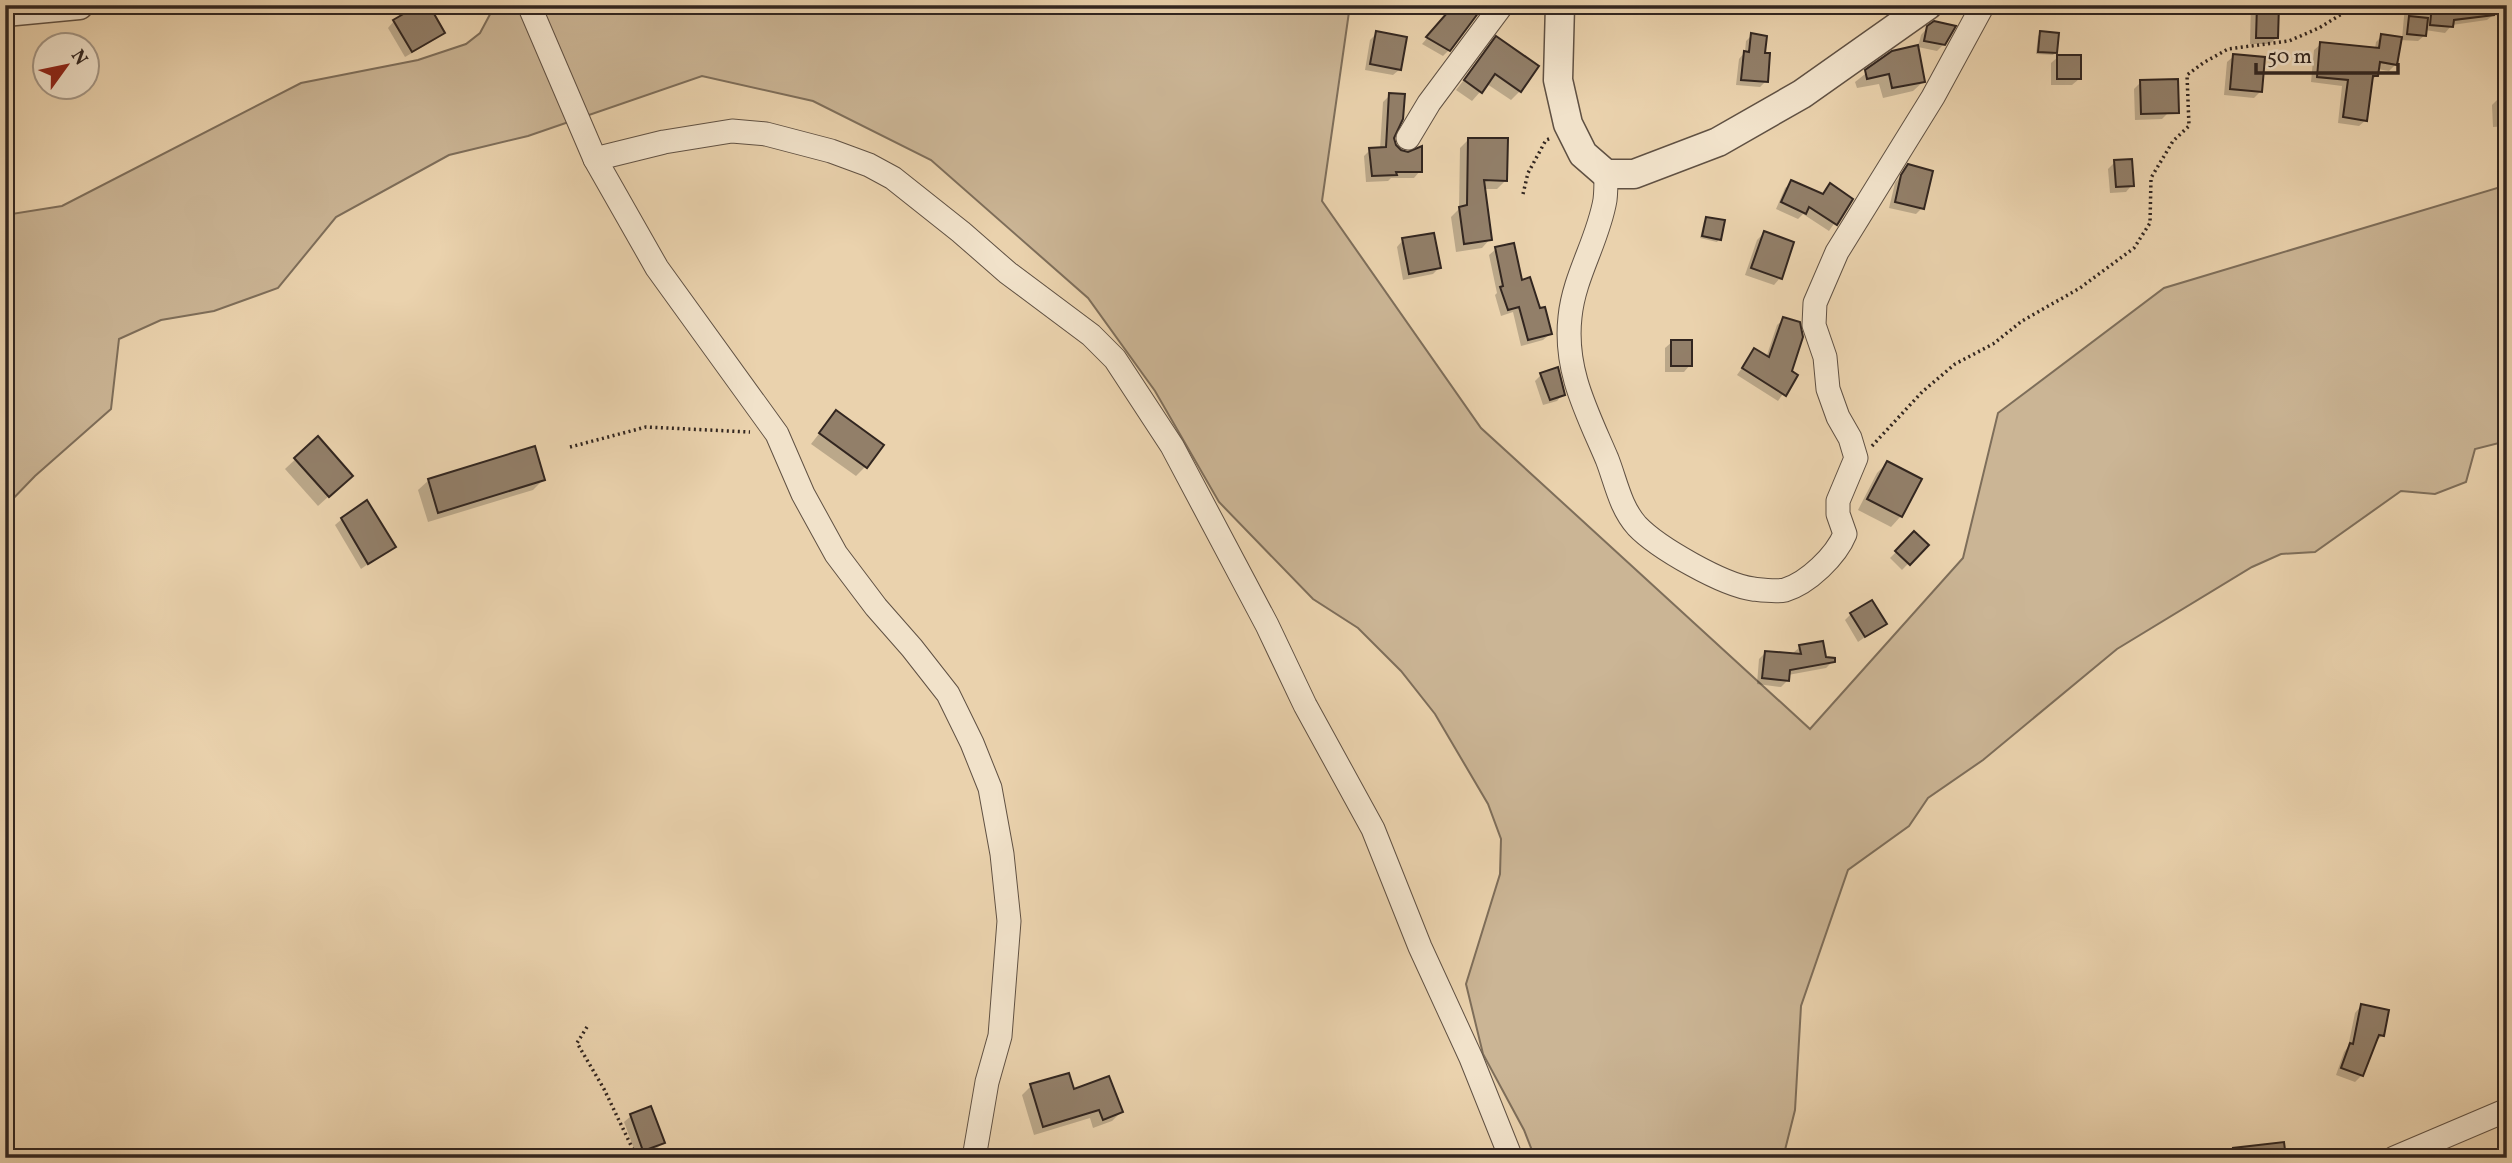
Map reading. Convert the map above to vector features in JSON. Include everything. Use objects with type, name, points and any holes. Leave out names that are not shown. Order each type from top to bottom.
[{"type":"street","points":[[5,12],[79,5]]},
{"type":"street","points":[[528,5],[594,159],[657,268],[777,434],[803,494],[836,554],[948,694],[990,788],[1002,854],[1009,921],[1000,1036],[987,1082],[974,1158]]},
{"type":"street","points":[[1408,138],[1429,103],[1502,5]]},
{"type":"street","points":[[1560,5],[1559,80],[1568,124],[1583,154],[1606,174],[1634,174],[1718,142],[1802,94],[1928,5]]},
{"type":"street","points":[[1606,174],[1605,201],[1575,289],[1568,347],[1576,387],[1608,461],[1621,502],[1638,527],[1682,559],[1725,582],[1751,589],[1783,591],[1804,581],[1840,546],[1845,534],[1838,513],[1839,501],[1856,458],[1828,389],[1825,357],[1814,325],[1815,303],[1837,252],[1933,97],[1983,5]]},
{"type":"street","points":[[594,159],[664,142],[732,131],[766,134],[831,151],[869,165],[893,178],[1009,273],[1091,335],[1115,359],[1172,446],[1268,625],[1305,705],[1373,828],[1420,947],[1471,1058],[1511,1158]]},
{"type":"street","points":[[2394,1158],[2507,1110]]},
{"type":"path","points":[[1856,458],[1880,439],[1922,392],[1955,364],[1993,344],[2022,321],[2080,288],[2134,248],[2150,223],[2151,178],[2173,141],[2189,126],[2187,75],[2228,49],[2290,41],[2300,37],[2345,12],[2346,5]]},
{"type":"path","points":[[1523,194],[1528,173],[1546,140],[1559,135],[1568,124]]},
{"type":"path","points":[[570,447],[646,427],[777,434]]},
{"type":"path","points":[[587,1027],[577,1043],[604,1089],[637,1158]]},
{"type":"shaded area","points":[[495,5],[1350,5],[1322,201],[1481,428],[1810,729],[1963,558],[1998,413],[2164,288],[2507,185],[2507,441],[2475,449],[2466,482],[2435,494],[2401,491],[2315,552],[2281,554],[2252,567],[2117,649],[1983,760],[1928,798],[1909,826],[1848,870],[1801,1006],[1795,1110],[1783,1158],[1535,1158],[1524,1130],[1483,1054],[1466,984],[1500,874],[1501,839],[1488,804],[1435,714],[1401,671],[1358,628],[1313,599],[1219,502],[1155,391],[1088,298],[931,160],[813,101],[702,76],[528,136],[449,155],[336,217],[278,288],[214,311],[161,320],[119,339],[111,409],[35,476],[5,507],[5,215],[62,206],[301,83],[418,60],[466,44],[480,33]]},
{"type":"building","points":[[419,5],[429,5],[445,33],[412,52],[393,20]]},
{"type":"building","points":[[1454,5],[1471,5],[1479,12],[1450,51],[1426,37]]},
{"type":"building","points":[[2257,5],[2279,5],[2278,38],[2256,38]]},
{"type":"building","points":[[2432,5],[2494,5],[2494,15],[2454,20],[2453,27],[2430,25]]},
{"type":"building","points":[[2409,16],[2428,18],[2426,36],[2407,34]]},
{"type":"building","points":[[1934,21],[1956,26],[1945,45],[1924,41],[1927,26]]},
{"type":"building","points":[[1376,31],[1407,37],[1401,70],[1370,64]]},
{"type":"building","points":[[2040,31],[2059,33],[2057,53],[2038,52]]},
{"type":"building","points":[[1751,33],[1767,36],[1765,53],[1770,53],[1768,82],[1741,80],[1744,51],[1749,52]]},
{"type":"building","points":[[2381,34],[2402,37],[2397,65],[2380,62],[2378,76],[2373,76],[2367,121],[2343,117],[2348,80],[2317,77],[2320,42],[2379,48]]},
{"type":"building","points":[[1496,36],[1539,66],[1521,92],[1495,74],[1482,93],[1464,80]]},
{"type":"building","points":[[1918,45],[1925,82],[1892,88],[1889,74],[1867,79],[1865,70],[1892,51]]},
{"type":"building","points":[[2233,54],[2265,57],[2262,92],[2230,89]]},
{"type":"building","points":[[2057,55],[2081,55],[2081,79],[2057,79]]},
{"type":"building","points":[[2178,79],[2179,113],[2141,114],[2140,80]]},
{"type":"building","points":[[1389,93],[1405,94],[1403,119],[1394,138],[1401,150],[1408,152],[1422,146],[1422,172],[1372,176],[1369,148],[1386,147]]},
{"type":"building","points":[[1468,138],[1508,138],[1507,181],[1484,180],[1492,240],[1464,244],[1459,207],[1467,205]]},
{"type":"building","points":[[2132,159],[2134,186],[2116,187],[2114,160]]},
{"type":"building","points":[[1908,164],[1933,171],[1924,209],[1895,202],[1901,175]]},
{"type":"building","points":[[1791,180],[1823,194],[1830,183],[1853,199],[1837,225],[1809,207],[1806,214],[1781,202]]},
{"type":"building","points":[[1706,217],[1725,220],[1721,240],[1702,236]]},
{"type":"building","points":[[1764,231],[1794,242],[1782,279],[1751,268]]},
{"type":"building","points":[[1434,233],[1441,268],[1409,274],[1402,238]]},
{"type":"building","points":[[1514,243],[1522,280],[1530,277],[1540,308],[1545,307],[1552,334],[1528,340],[1519,307],[1508,310],[1500,287],[1503,286],[1495,247]]},
{"type":"building","points":[[1783,317],[1800,322],[1803,337],[1792,371],[1798,375],[1786,396],[1742,368],[1754,348],[1769,357]]},
{"type":"building","points":[[1671,340],[1692,340],[1692,366],[1671,366]]},
{"type":"building","points":[[1558,367],[1565,395],[1550,400],[1540,373]]},
{"type":"building","points":[[836,410],[884,445],[867,468],[819,433]]},
{"type":"building","points":[[318,436],[353,476],[329,497],[294,458]]},
{"type":"building","points":[[535,446],[545,480],[438,513],[428,479]]},
{"type":"building","points":[[1887,461],[1922,479],[1902,517],[1867,499]]},
{"type":"building","points":[[367,500],[396,547],[368,564],[341,518]]},
{"type":"building","points":[[1914,531],[1929,545],[1910,565],[1895,551]]},
{"type":"building","points":[[1872,600],[1887,624],[1865,637],[1850,613]]},
{"type":"building","points":[[1823,641],[1826,657],[1835,658],[1835,662],[1790,670],[1789,681],[1762,678],[1765,651],[1801,654],[1799,645]]},
{"type":"building","points":[[2361,1004],[2389,1010],[2384,1036],[2379,1035],[2363,1076],[2341,1068],[2350,1043],[2353,1044]]},
{"type":"building","points":[[1069,1073],[1074,1089],[1109,1076],[1123,1112],[1103,1120],[1099,1110],[1043,1127],[1030,1084]]},
{"type":"building","points":[[651,1106],[665,1143],[643,1151],[630,1114]]},
{"type":"building","points":[[2284,1142],[2286,1158],[2234,1158],[2233,1148]]}]
